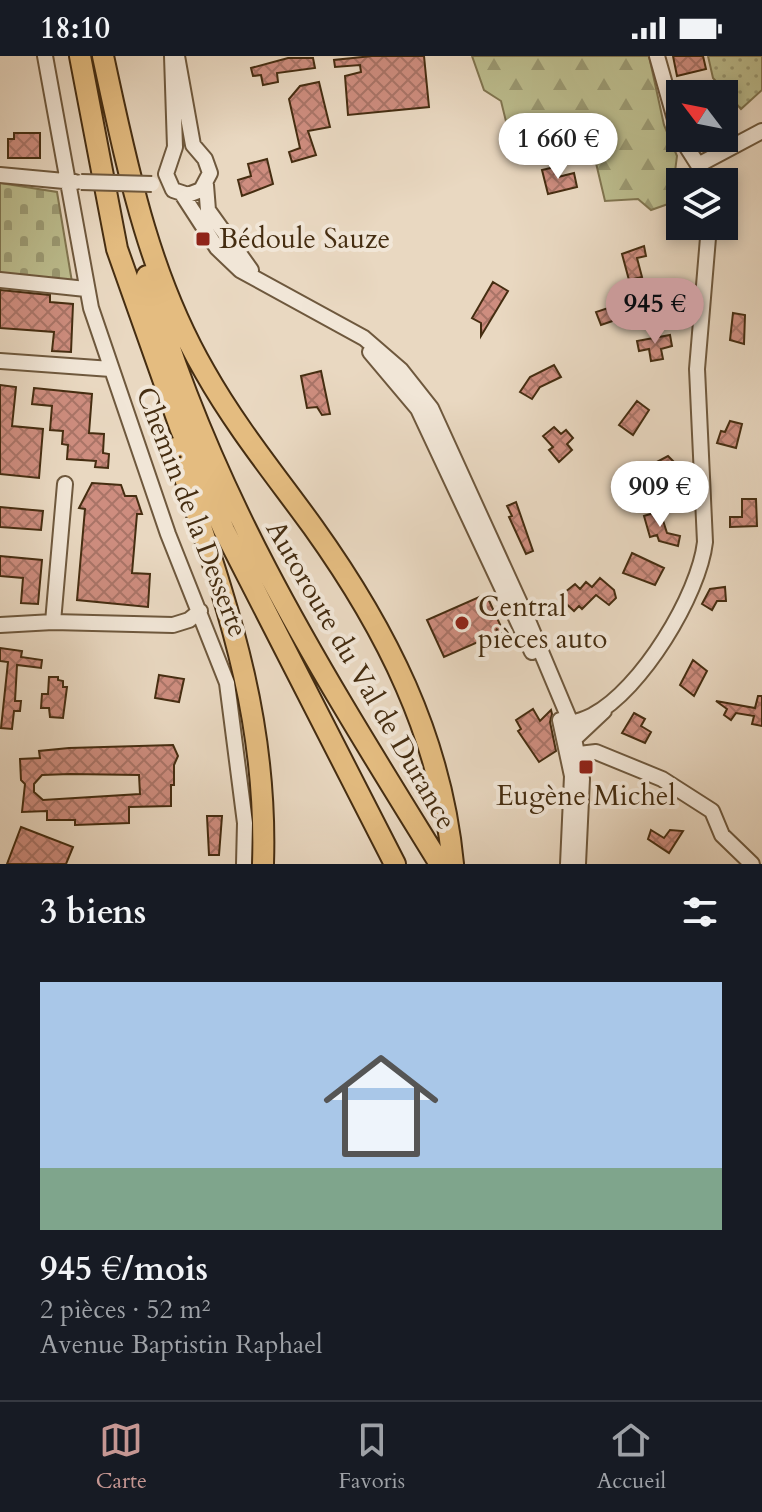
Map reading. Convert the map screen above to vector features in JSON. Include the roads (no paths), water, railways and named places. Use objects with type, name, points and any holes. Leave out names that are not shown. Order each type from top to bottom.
[{"type":"highway","name":"Autoroute du Val de Durance","points":[[80,56],[117,249],[180,427],[214,509],[395,864]]},
{"type":"highway","name":"Autoroute du Val de Durance","points":[[102,56],[133,222],[168,348],[193,417],[239,521],[294,627],[440,864]]},
{"type":"highway","points":[[102,56],[143,229],[180,324],[229,411],[332,555],[384,637],[429,740],[449,829],[453,864]]},
{"type":"highway","points":[[117,249],[136,334],[224,589],[246,670],[262,775],[263,864]]},
{"type":"street","name":"Chemin de la Desserte","points":[[45,56],[74,182],[86,289],[168,534],[230,696],[245,823],[244,864]]},
{"type":"street","points":[[152,184],[168,163],[175,147],[174,56]]},
{"type":"street","points":[[174,56],[193,145],[209,167],[206,185],[208,210],[246,264],[275,292]]},
{"type":"street","points":[[657,56],[666,88]]},
{"type":"street","points":[[700,164],[762,131]]},
{"type":"street","points":[[199,153],[184,151],[168,163],[167,180],[227,259],[275,292],[336,323],[373,355],[418,409],[567,725],[574,747],[578,864]]},
{"type":"street","points":[[691,152],[702,168]]},
{"type":"street","points":[[0,175],[74,182],[152,184],[195,194],[206,185]]},
{"type":"street","points":[[568,864],[574,747],[674,626],[704,557],[697,369],[708,240]]},
{"type":"street","points":[[0,280],[86,289]]},
{"type":"street","points":[[0,361],[111,369]]},
{"type":"street","points":[[53,622],[65,484]]},
{"type":"street","points":[[0,625],[53,622],[173,625],[200,611]]},
{"type":"street","points":[[567,725],[594,715],[614,698]]},
{"type":"street","points":[[574,747],[596,752],[662,779],[712,811],[722,835],[752,864]]},
{"type":"place","name":"Bédoule Sauze","points":[[203,239]]},
{"type":"place","name":"Central pièces auto","points":[[462,623]]},
{"type":"place","name":"Eugène Michel","points":[[586,767]]}]
